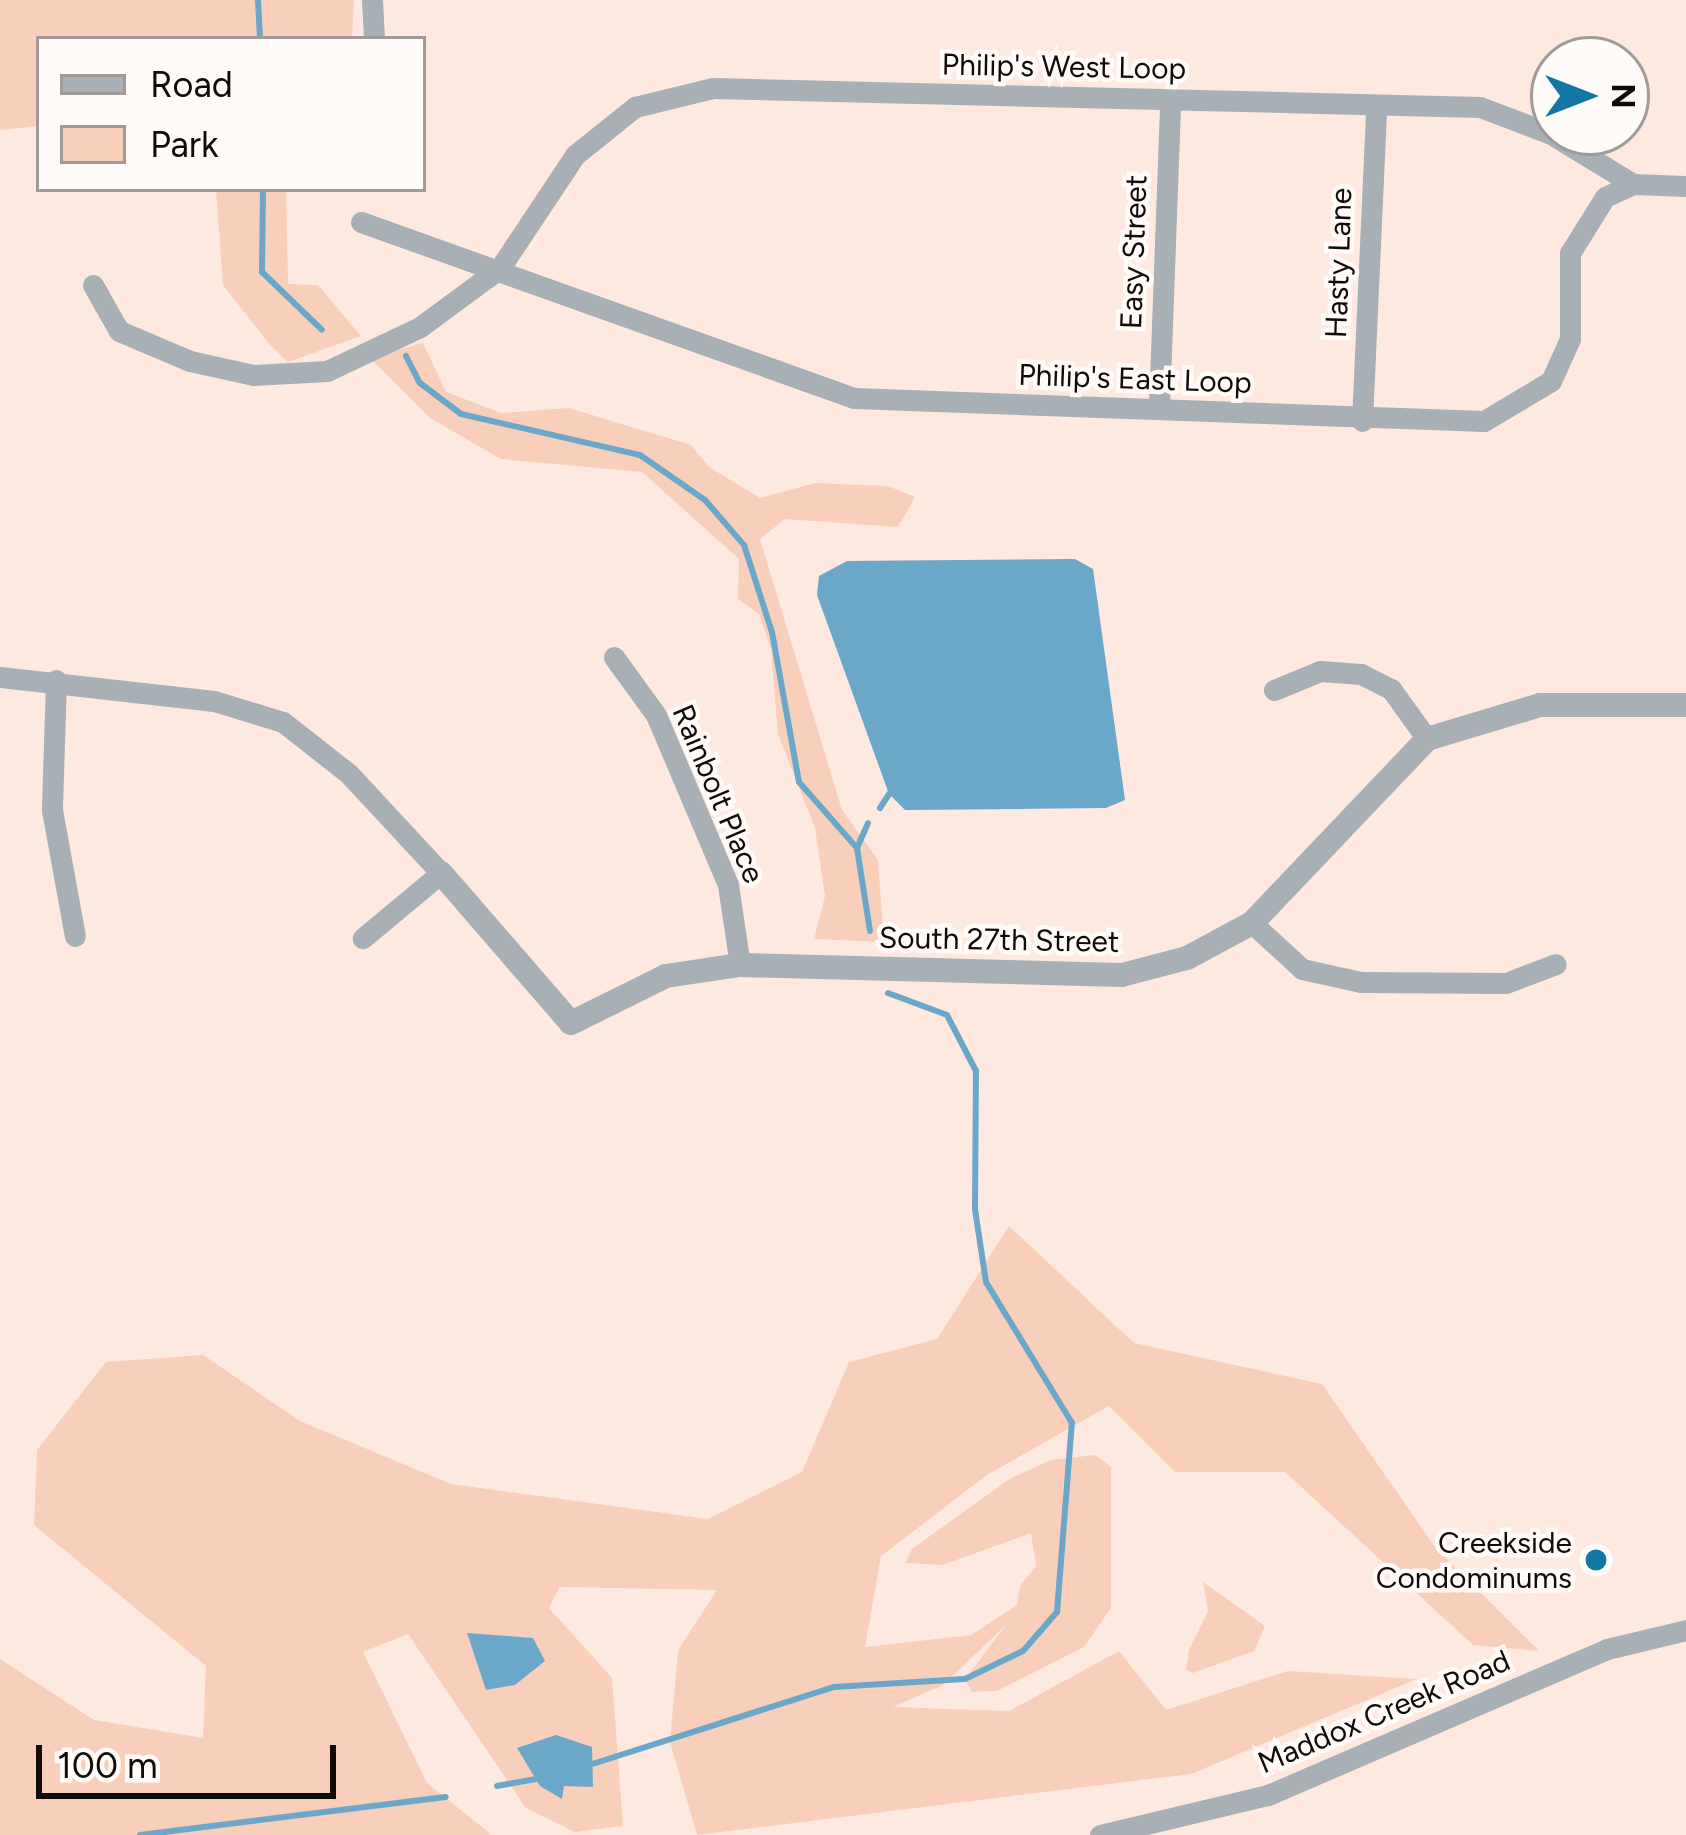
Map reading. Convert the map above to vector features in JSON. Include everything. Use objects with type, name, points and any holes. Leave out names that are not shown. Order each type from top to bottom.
[{"type":"street","points":[[372,0],[374,36]]},
{"type":"street","name":"Philip's West Loop","points":[[500,268],[575,155],[635,107],[713,88],[1480,107],[1551,134],[1633,184],[1686,186]]},
{"type":"street","name":"Easy Street","points":[[1159,407],[1170,100]]},
{"type":"street","name":"Hasty Lane","points":[[1362,421],[1376,107]]},
{"type":"street","name":"Philip's East Loop","points":[[361,222],[854,398],[1159,407],[1362,421],[1484,421],[1551,381],[1570,338],[1570,253],[1605,197],[1633,184]]},
{"type":"street","points":[[92,285],[118,331],[190,362],[253,375],[327,371],[420,327],[500,268]]},
{"type":"street","name":"Rainbolt Place","points":[[614,657],[656,715],[711,843],[728,885],[740,965]]},
{"type":"street","points":[[1274,690],[1320,671],[1361,674],[1390,689],[1427,740]]},
{"type":"street","points":[[0,677],[214,701],[283,722],[350,774],[441,873],[363,938]]},
{"type":"street","points":[[56,680],[52,810],[76,936]]},
{"type":"street","name":"South 27th Street","points":[[441,873],[571,1024],[665,976],[740,965],[1122,975],[1187,958],[1252,923],[1427,740],[1540,705],[1686,705]]},
{"type":"street","points":[[1252,923],[1302,969],[1360,982],[1506,983],[1556,964]]},
{"type":"street","name":"Maddox Creek Road","points":[[1100,1835],[1268,1795],[1607,1649],[1686,1630]]},
{"type":"green space","points":[[0,0],[354,0],[352,36],[36,36],[36,126],[0,130]]},
{"type":"green space","points":[[216,192],[286,192],[288,284],[318,285],[361,336],[288,362],[223,285]]},
{"type":"green space","points":[[423,343],[446,392],[501,413],[569,408],[691,445],[709,467],[760,498],[815,483],[888,486],[915,497],[898,527],[785,519],[760,539],[842,810],[878,860],[884,942],[814,939],[825,896],[815,828],[778,734],[771,649],[759,614],[738,599],[739,559],[642,472],[501,459],[430,418],[370,358]]},
{"type":"green space","points":[[1009,1226],[1134,1343],[1322,1384],[1435,1547],[1539,1651],[1473,1645],[1285,1472],[1175,1472],[1109,1406],[987,1475],[881,1556],[865,1647],[971,1635],[1017,1605],[1020,1586],[1036,1566],[1031,1533],[943,1565],[905,1563],[912,1549],[1011,1478],[1051,1460],[1095,1455],[1111,1467],[1111,1608],[1084,1647],[997,1691],[972,1692],[965,1679],[1007,1624],[943,1685],[893,1707],[1009,1711],[1119,1651],[1166,1710],[1288,1671],[1417,1679],[1191,1774],[697,1835],[670,1742],[678,1650],[717,1590],[560,1587],[549,1608],[612,1678],[623,1826],[575,1832],[526,1808],[408,1634],[363,1652],[427,1783],[492,1835],[0,1835],[0,1659],[94,1720],[203,1738],[206,1666],[34,1525],[37,1450],[106,1362],[203,1355],[300,1421],[451,1484],[708,1519],[802,1472],[849,1362],[937,1339]]},
{"type":"green space","points":[[1203,1582],[1265,1626],[1254,1651],[1193,1673],[1186,1670],[1189,1650],[1208,1611]]},
{"type":"water","points":[[1075,559],[1093,569],[1125,800],[1106,808],[905,810],[889,794],[817,595],[819,576],[847,561]]},
{"type":"water","points":[[467,1633],[533,1638],[545,1661],[515,1685],[486,1690]]},
{"type":"water","points":[[556,1735],[592,1747],[593,1787],[564,1786],[562,1799],[540,1786],[517,1748]]},
{"type":"waterway","points":[[258,0],[260,36]]},
{"type":"waterway","points":[[263,192],[262,272],[322,330]]},
{"type":"waterway","points":[[406,356],[420,383],[461,414],[640,455],[705,500],[744,545],[772,632],[799,782],[857,848],[870,931]]},
{"type":"waterway","points":[[880,808],[889,794]]},
{"type":"waterway","points":[[857,848],[868,823]]},
{"type":"waterway","points":[[583,1767],[834,1687],[965,1679],[1023,1651],[1057,1612],[1072,1423],[986,1282],[975,1209],[976,1071],[947,1015],[888,993]]},
{"type":"waterway","points":[[497,1786],[541,1778]]},
{"type":"waterway","points":[[140,1835],[446,1797]]},
{"type":"place","name":"Creekside Condominums","points":[[1596,1560]]}]
